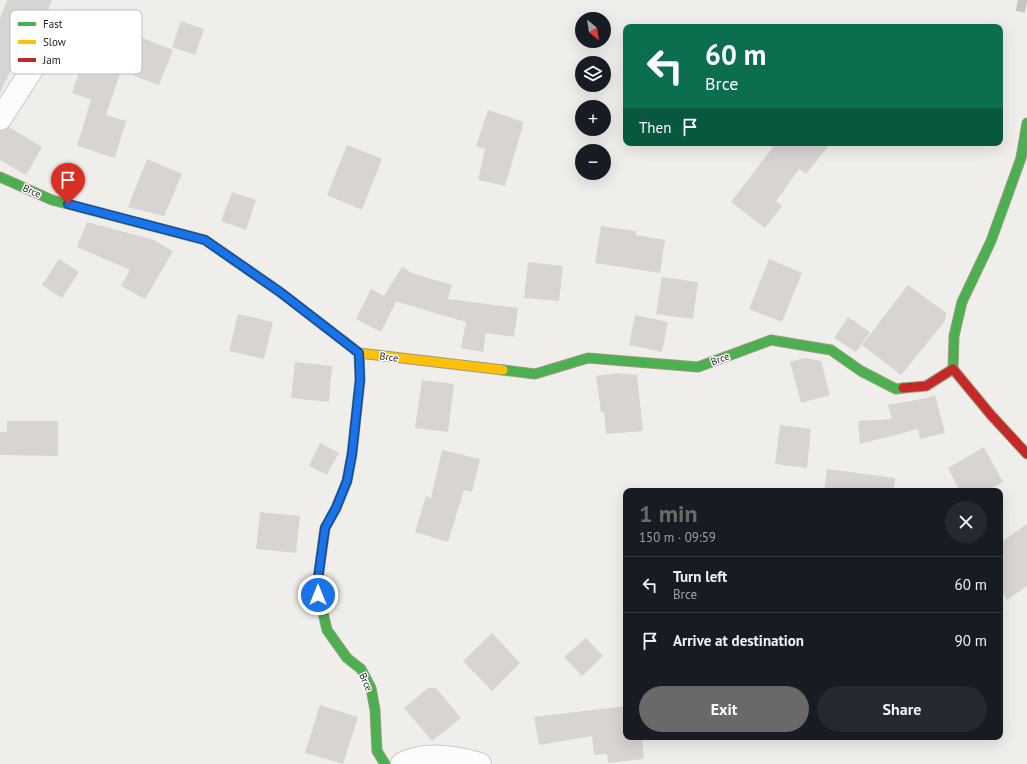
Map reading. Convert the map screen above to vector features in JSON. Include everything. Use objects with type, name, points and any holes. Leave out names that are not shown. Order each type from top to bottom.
[{"type":"street","points":[[0,119],[29,74]]},
{"type":"street","points":[[1027,123],[1021,158],[991,241],[962,302],[954,336],[953,369],[991,415],[1027,454]]},
{"type":"street","name":"Brce","points":[[0,177],[52,200],[205,240],[280,292],[359,353],[535,374],[588,358],[698,367],[771,340],[831,350],[861,371],[896,389],[926,386],[953,369]]},
{"type":"street","name":"Brce","points":[[359,353],[360,380],[352,454],[347,481],[336,508],[325,528],[317,586],[327,630],[347,658],[361,669],[371,688],[375,710],[377,751],[385,764]]},
{"type":"street","points":[[402,764],[427,756],[462,759],[480,764]]},
{"type":"building","points":[[7,0],[52,0],[48,10],[10,10],[10,72],[0,93],[0,19]]},
{"type":"building","points":[[181,21],[204,29],[195,55],[172,47]]},
{"type":"building","points":[[142,38],[173,50],[159,85],[129,74],[142,74]]},
{"type":"building","points":[[78,74],[120,74],[106,115],[126,121],[115,158],[77,146],[91,100],[72,93]]},
{"type":"building","points":[[488,110],[524,122],[505,186],[478,180],[485,149],[476,146]]},
{"type":"building","points":[[9,127],[42,147],[26,175],[0,160],[0,131]]},
{"type":"building","points":[[347,145],[382,159],[362,210],[327,195]]},
{"type":"building","points":[[774,146],[829,146],[806,174],[799,169],[776,201],[782,206],[765,228],[731,202]]},
{"type":"building","points":[[147,159],[182,174],[164,216],[128,207]]},
{"type":"building","points":[[232,192],[256,200],[246,230],[221,221]]},
{"type":"building","points":[[87,222],[154,240],[173,251],[145,299],[121,286],[130,270],[77,247]]},
{"type":"building","points":[[601,226],[636,231],[636,235],[665,240],[660,273],[595,263]]},
{"type":"building","points":[[59,259],[79,272],[62,298],[42,285]]},
{"type":"building","points":[[769,259],[802,273],[782,322],[749,309]]},
{"type":"building","points":[[528,262],[563,266],[559,301],[524,298]]},
{"type":"building","points":[[402,267],[412,273],[452,285],[448,299],[518,308],[514,337],[486,333],[483,352],[461,348],[466,322],[394,301],[396,302],[381,332],[356,319],[371,289],[384,296]]},
{"type":"building","points":[[662,277],[698,282],[693,319],[656,314]]},
{"type":"building","points":[[908,285],[946,313],[945,321],[901,375],[862,345]]},
{"type":"building","points":[[238,314],[273,322],[264,359],[229,351]]},
{"type":"building","points":[[635,315],[668,322],[662,352],[629,345]]},
{"type":"building","points":[[848,317],[870,332],[856,352],[834,338]]},
{"type":"building","points":[[805,358],[821,361],[830,395],[801,403],[790,362]]},
{"type":"building","points":[[295,362],[332,366],[329,402],[291,398]]},
{"type":"building","points":[[618,373],[637,375],[643,431],[606,434],[604,412],[601,412],[596,376]]},
{"type":"building","points":[[422,380],[454,384],[448,432],[415,428]]},
{"type":"building","points":[[935,395],[945,433],[920,439],[918,429],[860,444],[858,421],[892,419],[888,405],[927,398]]},
{"type":"building","points":[[7,421],[58,421],[58,456],[0,455],[0,432],[7,432]]},
{"type":"building","points":[[780,425],[811,429],[807,468],[775,464]]},
{"type":"building","points":[[320,443],[339,453],[327,475],[309,466]]},
{"type":"building","points":[[984,447],[1003,482],[992,488],[958,488],[948,468]]},
{"type":"building","points":[[442,450],[480,459],[472,492],[464,490],[448,542],[415,532],[426,496],[431,498]]},
{"type":"building","points":[[827,469],[895,478],[894,488],[824,488]]},
{"type":"building","points":[[260,512],[300,516],[296,553],[256,549]]},
{"type":"building","points":[[1027,524],[1027,586],[1007,600],[1003,594],[1003,541]]},
{"type":"building","points":[[492,633],[520,663],[492,691],[463,661]]},
{"type":"building","points":[[586,638],[603,656],[582,676],[564,657]]},
{"type":"building","points":[[428,688],[436,688],[461,718],[432,741],[404,708]]},
{"type":"building","points":[[320,705],[358,717],[343,764],[305,753]]},
{"type":"building","points":[[623,706],[623,740],[642,740],[644,759],[608,763],[607,754],[594,755],[592,736],[539,745],[534,717]]},
{"type":"tunnel","points":[[1018,0],[1027,2]]},
{"type":"traffic: fast","points":[[953,369],[954,336],[962,302],[991,241],[1021,158],[1027,123]]},
{"type":"traffic: fast","points":[[0,177],[52,200],[205,240],[280,292],[345,342]]},
{"type":"traffic: fast","points":[[503,370],[535,374],[588,358],[698,367],[771,340],[831,350],[861,371],[896,389],[903,388]]},
{"type":"traffic: fast","points":[[359,353],[360,380],[352,454],[347,481],[336,508],[325,528],[317,586],[327,630],[347,658],[361,669],[371,688],[375,710],[377,751],[385,764]]},
{"type":"traffic: slow","points":[[345,342],[359,353],[503,370]]},
{"type":"traffic: jam","points":[[903,388],[926,386],[953,369],[991,415],[1027,454]]},
{"type":"route","points":[[68,204],[205,240],[280,292],[359,353],[360,380],[352,454],[347,481],[336,508],[325,528],[317,586],[318,595]]}]
